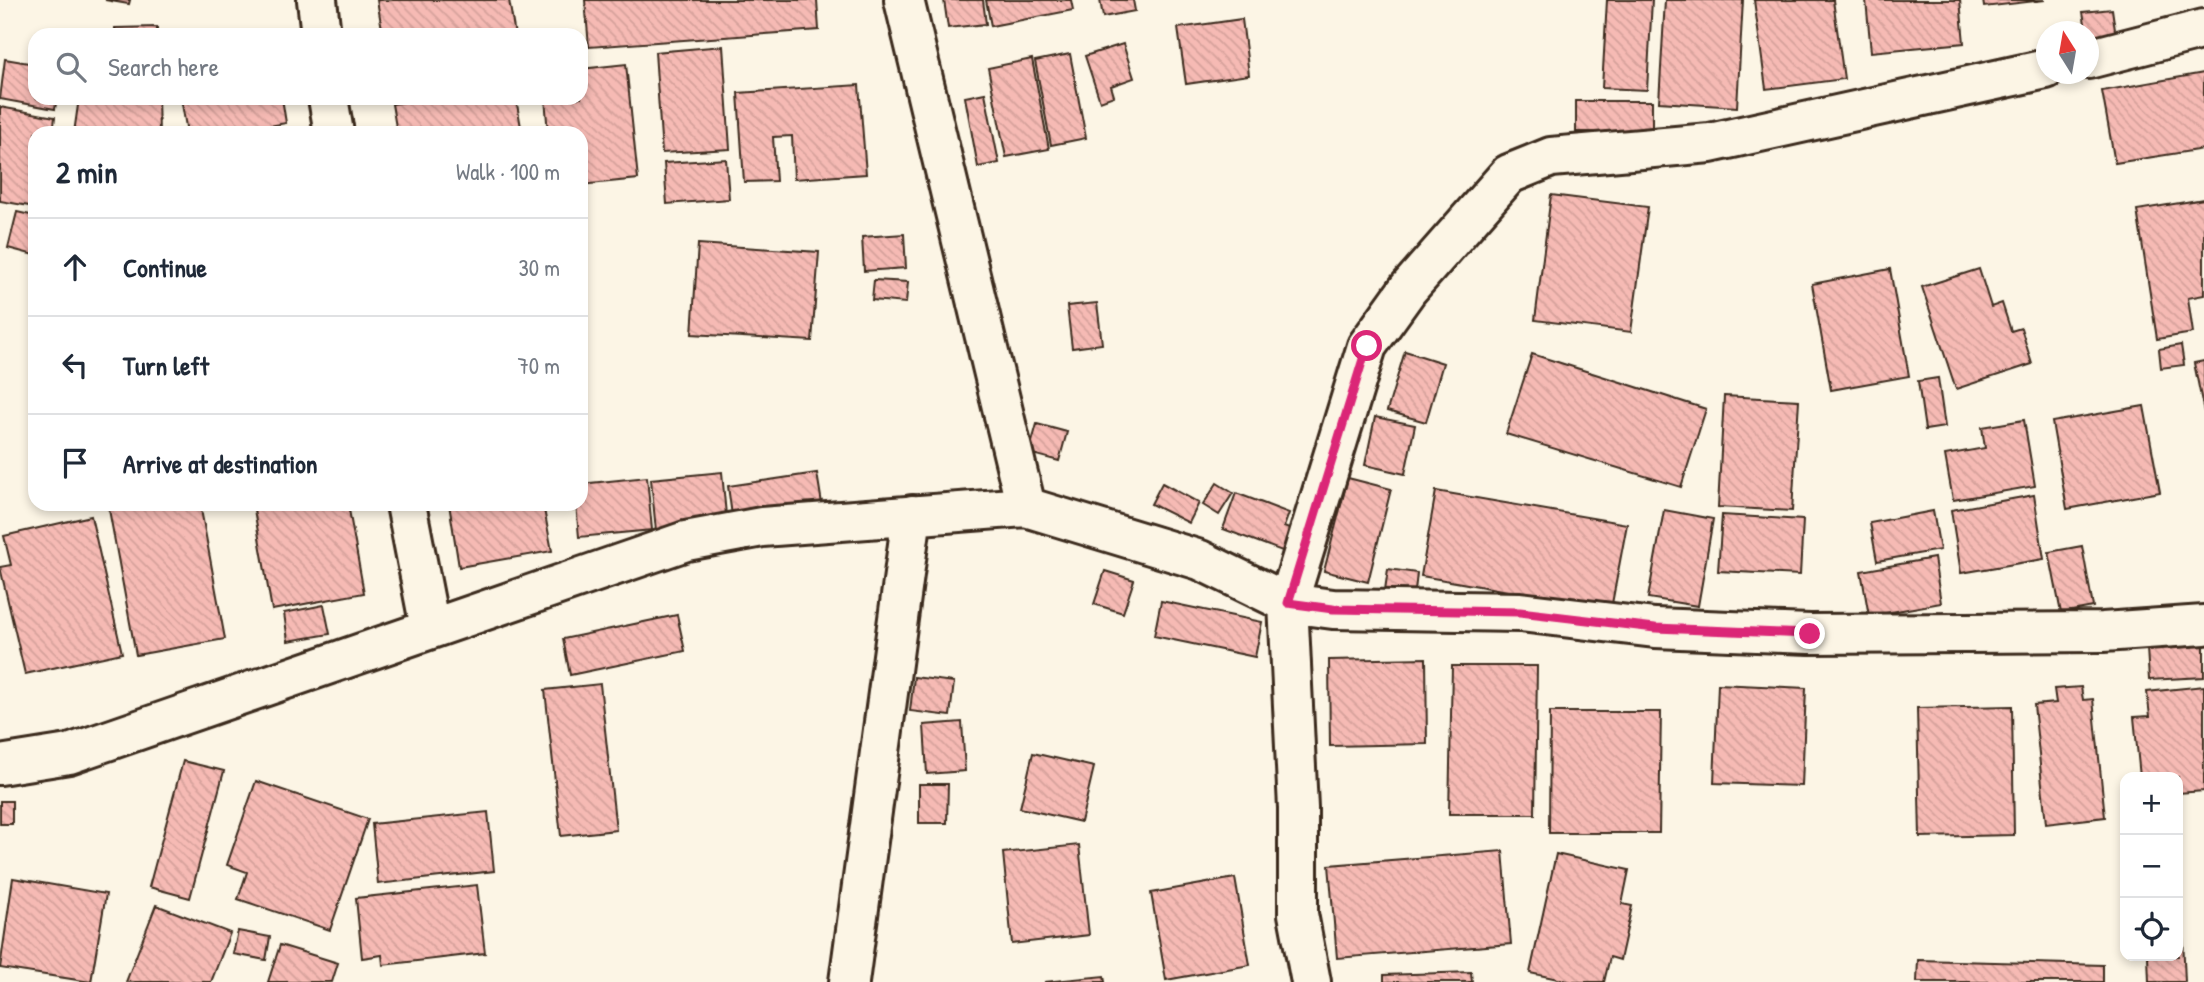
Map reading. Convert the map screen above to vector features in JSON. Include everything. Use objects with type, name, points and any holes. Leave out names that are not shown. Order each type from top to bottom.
[{"type":"street","points":[[317,0],[319,28]]},
{"type":"street","points":[[904,0],[1026,508]]},
{"type":"street","points":[[2099,56],[2204,29]]},
{"type":"street","points":[[1311,982],[1298,914],[1298,807],[1288,603],[1367,346],[1408,289],[1509,174],[1551,157],[1710,143],[2036,71]]},
{"type":"street","points":[[329,105],[333,126]]},
{"type":"street","points":[[0,765],[69,754],[686,541],[762,527],[912,515],[1026,508],[1200,560],[1288,603],[1333,609],[1520,612],[1655,628],[1810,634],[2103,632],[2204,625]]},
{"type":"street","points":[[407,511],[430,628]]},
{"type":"street","points":[[849,982],[912,515]]},
{"type":"building","points":[[105,0],[130,0],[129,4]]},
{"type":"building","points":[[377,0],[509,0],[514,28],[382,28]]},
{"type":"building","points":[[585,0],[817,0],[819,30],[589,47]]},
{"type":"building","points":[[944,0],[983,0],[986,24],[948,28]]},
{"type":"building","points":[[986,0],[1071,0],[1073,10],[991,26]]},
{"type":"building","points":[[1100,0],[1133,0],[1135,11],[1103,17]]},
{"type":"building","points":[[1607,0],[1652,0],[1647,90],[1602,88]]},
{"type":"building","points":[[1665,0],[1743,0],[1737,107],[1659,102]]},
{"type":"building","points":[[1754,0],[1833,0],[1844,79],[1766,89]]},
{"type":"building","points":[[1866,0],[1960,0],[1964,43],[1871,52]]},
{"type":"building","points":[[1983,0],[2045,0],[1984,7]]},
{"type":"building","points":[[2112,9],[2116,37],[2099,39],[2099,21],[2085,21],[2083,12]]},
{"type":"building","points":[[1242,19],[1249,75],[1186,84],[1178,28]]},
{"type":"building","points":[[1123,44],[1134,78],[1111,86],[1114,96],[1100,101],[1085,56]]},
{"type":"building","points":[[723,46],[730,149],[662,153],[655,52]]},
{"type":"building","points":[[1070,54],[1086,138],[1051,145],[1035,61]]},
{"type":"building","points":[[5,59],[28,63],[28,104],[0,99]]},
{"type":"building","points":[[1032,59],[1049,149],[1006,157],[988,68]]},
{"type":"building","points":[[626,64],[638,179],[588,184],[588,126],[547,126],[546,105],[588,105],[588,68]]},
{"type":"building","points":[[2204,73],[2204,149],[2115,163],[2102,91]]},
{"type":"building","points":[[859,85],[866,174],[794,179],[792,136],[773,137],[776,181],[744,182],[738,93]]},
{"type":"building","points":[[985,93],[999,163],[978,167],[965,97]]},
{"type":"building","points":[[1576,101],[1652,101],[1652,132],[1576,132]]},
{"type":"building","points":[[33,105],[56,105],[55,109]]},
{"type":"building","points":[[78,105],[158,105],[159,126],[75,126]]},
{"type":"building","points":[[182,105],[283,105],[286,123],[270,126],[186,126]]},
{"type":"building","points":[[392,105],[517,105],[521,126],[396,126]]},
{"type":"building","points":[[0,107],[55,117],[54,126],[28,126],[28,206],[0,201]]},
{"type":"building","points":[[726,159],[729,199],[667,204],[664,163]]},
{"type":"building","points":[[1551,195],[1648,207],[1631,332],[1535,320]]},
{"type":"building","points":[[2204,199],[2204,295],[2188,298],[2193,333],[2157,339],[2137,210]]},
{"type":"building","points":[[17,212],[28,214],[28,253],[8,248]]},
{"type":"building","points":[[904,234],[906,268],[864,271],[862,237]]},
{"type":"building","points":[[698,244],[819,252],[812,341],[692,334]]},
{"type":"building","points":[[1890,269],[1909,376],[1831,390],[1812,284]]},
{"type":"building","points":[[1979,269],[1991,307],[2002,303],[2011,331],[2021,328],[2032,364],[1956,389],[1922,287]]},
{"type":"building","points":[[874,280],[908,282],[906,303],[872,300]]},
{"type":"building","points":[[1097,303],[1102,344],[1072,348],[1067,306]]},
{"type":"building","points":[[2181,345],[2184,365],[2161,368],[2159,349]]},
{"type":"building","points":[[1405,351],[1443,363],[1426,422],[1387,411]]},
{"type":"building","points":[[1532,354],[1706,409],[1681,487],[1506,434]]},
{"type":"building","points":[[2204,361],[2204,412],[2194,363]]},
{"type":"building","points":[[1938,378],[1945,427],[1925,430],[1918,381]]},
{"type":"building","points":[[1724,396],[1799,400],[1792,511],[1718,507]]},
{"type":"building","points":[[2144,406],[2160,492],[2067,509],[2052,422]]},
{"type":"building","points":[[1375,417],[1415,425],[1405,474],[1365,465]]},
{"type":"building","points":[[2024,420],[2035,486],[1953,500],[1945,455],[1985,448],[1982,427]]},
{"type":"building","points":[[1037,424],[1067,432],[1059,461],[1029,453]]},
{"type":"building","points":[[722,472],[727,526],[656,531],[651,479]]},
{"type":"building","points":[[817,473],[823,510],[733,523],[728,486]]},
{"type":"building","points":[[647,477],[652,530],[579,537],[577,511],[588,511],[588,483]]},
{"type":"building","points":[[1348,478],[1391,489],[1368,582],[1324,571]]},
{"type":"building","points":[[1162,483],[1199,503],[1189,523],[1151,504]]},
{"type":"building","points":[[1217,483],[1233,493],[1219,515],[1203,505]]},
{"type":"building","points":[[1436,491],[1627,524],[1611,609],[1421,576]]},
{"type":"building","points":[[1236,493],[1289,513],[1284,527],[1301,534],[1293,555],[1223,529]]},
{"type":"building","points":[[2034,495],[2044,559],[1961,573],[1951,510]]},
{"type":"building","points":[[1664,510],[1713,519],[1698,606],[1648,598]]},
{"type":"building","points":[[109,511],[201,511],[225,639],[136,655]]},
{"type":"building","points":[[254,511],[349,511],[364,593],[272,610]]},
{"type":"building","points":[[450,511],[544,511],[552,551],[459,567]]},
{"type":"building","points":[[1933,511],[1940,550],[1877,561],[1870,523]]},
{"type":"building","points":[[1722,515],[1803,520],[1800,575],[1718,571]]},
{"type":"building","points":[[91,516],[122,653],[25,674],[0,567],[11,565],[4,536]]},
{"type":"building","points":[[2082,546],[2093,607],[2061,613],[2049,552]]},
{"type":"building","points":[[1934,558],[1941,603],[1869,616],[1861,571]]},
{"type":"building","points":[[1388,569],[1417,573],[1414,600],[1384,597]]},
{"type":"building","points":[[1105,571],[1134,580],[1123,613],[1094,604]]},
{"type":"building","points":[[1161,601],[1262,622],[1255,657],[1154,636]]},
{"type":"building","points":[[324,605],[330,634],[288,641],[284,613]]},
{"type":"building","points":[[677,615],[685,651],[570,675],[563,639]]},
{"type":"building","points":[[2204,645],[2204,677],[2149,680],[2147,648]]},
{"type":"building","points":[[1426,658],[1427,744],[1330,746],[1329,660]]},
{"type":"building","points":[[1452,666],[1537,666],[1535,814],[1449,814]]},
{"type":"building","points":[[914,677],[954,682],[950,716],[910,711]]},
{"type":"building","points":[[600,684],[616,830],[561,836],[545,690]]},
{"type":"building","points":[[1718,684],[1806,688],[1802,786],[1714,783]]},
{"type":"building","points":[[2204,686],[2204,791],[2183,793],[2183,772],[2140,772],[2134,717],[2150,716],[2147,692]]},
{"type":"building","points":[[2081,687],[2083,700],[2093,699],[2105,817],[2046,824],[2034,705],[2056,703],[2054,689]]},
{"type":"building","points":[[2012,706],[2014,835],[1920,837],[1917,708]]},
{"type":"building","points":[[1550,712],[1661,712],[1659,833],[1549,833]]},
{"type":"building","points":[[962,722],[965,771],[927,774],[924,725]]},
{"type":"building","points":[[1033,753],[1094,767],[1081,822],[1020,808]]},
{"type":"building","points":[[183,761],[224,771],[190,898],[149,887]]},
{"type":"building","points":[[256,781],[368,819],[330,930],[238,899],[247,872],[227,865]]},
{"type":"building","points":[[919,784],[948,784],[947,823],[919,823]]},
{"type":"building","points":[[0,801],[12,801],[12,824],[0,824]]},
{"type":"building","points":[[488,812],[494,871],[378,884],[372,824]]},
{"type":"building","points":[[1079,845],[1089,935],[1012,944],[1003,853]]},
{"type":"building","points":[[1503,851],[1511,944],[1337,958],[1329,865]]},
{"type":"building","points":[[1556,854],[1629,870],[1622,904],[1632,906],[1620,960],[1610,957],[1604,982],[1572,982],[1530,973]]},
{"type":"building","points":[[13,878],[106,894],[91,982],[0,968]]},
{"type":"building","points":[[1235,878],[1250,965],[1166,980],[1151,893]]},
{"type":"building","points":[[477,885],[485,953],[383,965],[382,955],[362,958],[356,898]]},
{"type":"building","points":[[156,905],[230,933],[211,982],[126,982]]},
{"type":"building","points":[[238,931],[270,937],[266,960],[233,954]]},
{"type":"building","points":[[2183,937],[2185,982],[2149,982],[2148,961],[2183,961]]},
{"type":"building","points":[[280,945],[338,963],[332,982],[268,982]]},
{"type":"building","points":[[1918,960],[2103,965],[2103,982],[1917,982]]},
{"type":"building","points":[[1471,972],[1472,982],[1384,982],[1384,975]]},
{"type":"building","points":[[1104,976],[1105,982],[1044,982]]},
{"type":"route","points":[[1367,346],[1288,603],[1333,609],[1520,612],[1655,628],[1810,634]]}]
